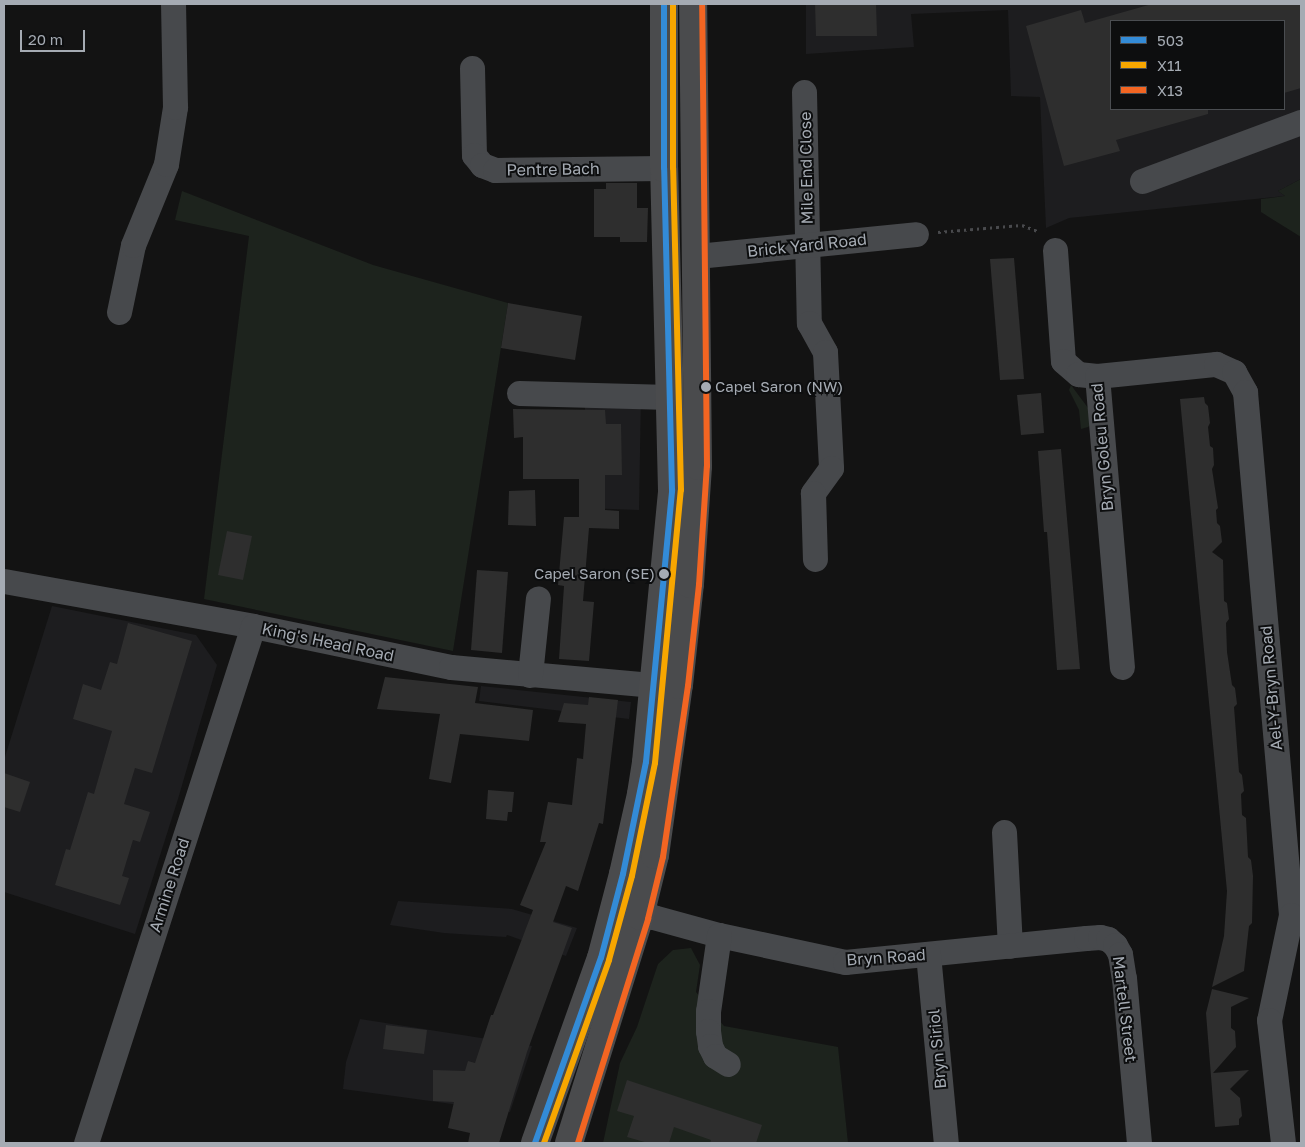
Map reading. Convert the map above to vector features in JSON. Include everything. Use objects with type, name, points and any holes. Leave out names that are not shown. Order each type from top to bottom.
[{"type":"main road","points":[[535,1143],[601,958],[620,889],[641,794],[654,685],[672,490],[664,168],[664,4]]},
{"type":"main road","points":[[569,1143],[640,916],[655,855],[664,799],[690,584],[698,466],[694,4]]},
{"type":"street","points":[[120,312],[133,245],[166,164],[175,107],[173,4]]},
{"type":"street","name":"Pentre Bach","points":[[472,68],[474,155],[482,165],[495,170],[664,168]]},
{"type":"street","name":"Mile End Close","points":[[804,92],[809,323],[825,352],[832,468],[813,493],[815,559]]},
{"type":"street","points":[[1142,181],[1301,122]]},
{"type":"street","name":"Brick Yard Road","points":[[697,256],[916,234]]},
{"type":"street","name":"Bryn Goleu Road","points":[[1055,250],[1063,361],[1078,374],[1097,376],[1122,667]]},
{"type":"street","name":"Ael-Y-Bryn Road","points":[[1097,376],[1216,364],[1234,372],[1245,392],[1291,915],[1269,1020],[1283,1143]]},
{"type":"street","points":[[519,393],[670,397]]},
{"type":"street","name":"King's Head Road","points":[[4,582],[253,626],[451,668],[654,685]]},
{"type":"street","points":[[530,674],[538,598]]},
{"type":"street","name":"Armine Road","points":[[86,1143],[253,626]]},
{"type":"street","points":[[1004,832],[1010,946]]},
{"type":"street","name":"Bryn Road","points":[[640,916],[653,917],[719,935],[845,962],[1047,942]]},
{"type":"street","points":[[719,935],[708,1011],[708,1031],[710,1046],[715,1056],[728,1064]]},
{"type":"street","name":"Martell Street","points":[[1047,942],[1100,937],[1108,939],[1115,945],[1120,954],[1140,1143]]},
{"type":"street","name":"Bryn Siriol","points":[[928,954],[946,1143]]},
{"type":"path","points":[[916,234],[1022,225],[1040,232],[1055,250]]},
{"type":"shaded area","points":[[806,4],[1301,4],[1301,179],[1278,191],[1285,196],[1069,218],[1046,228],[1040,97],[1011,96],[1008,10],[911,14],[914,47],[806,54]]},
{"type":"shaded area","points":[[1301,179],[1301,237],[1261,212],[1261,199],[1285,196],[1278,191]]},
{"type":"shaded area","points":[[182,191],[373,265],[508,303],[453,651],[204,599],[249,236],[175,220]]},
{"type":"shaded area","points":[[1071,385],[1097,420],[1088,427],[1081,429],[1079,410],[1069,390]]},
{"type":"shaded area","points":[[585,391],[641,393],[639,510],[585,508]]},
{"type":"shaded area","points":[[52,606],[196,635],[217,665],[178,799],[135,934],[4,892],[4,760]]},
{"type":"shaded area","points":[[481,686],[631,702],[629,719],[479,701]]},
{"type":"shaded area","points":[[398,901],[512,909],[577,928],[566,956],[507,935],[506,937],[444,933],[390,925]]},
{"type":"shaded area","points":[[691,948],[700,965],[696,992],[724,1026],[838,1047],[848,1143],[603,1143],[620,1063],[637,1027],[658,964],[673,950]]},
{"type":"shaded area","points":[[360,1019],[532,1046],[510,1112],[343,1089],[346,1062]]},
{"type":"building","points":[[815,4],[876,4],[877,36],[816,36]]},
{"type":"building","points":[[1152,4],[1301,4],[1301,88],[1285,93],[1285,20],[1110,20],[1110,110],[1208,110],[1208,114],[1116,140],[1120,151],[1064,166],[1026,26],[1081,10],[1085,23]]},
{"type":"building","points":[[606,183],[637,183],[637,208],[648,208],[647,242],[620,242],[620,237],[594,237],[594,189],[606,189]]},
{"type":"building","points":[[1014,258],[1024,379],[1000,380],[990,259]]},
{"type":"building","points":[[508,303],[582,316],[575,360],[501,348]]},
{"type":"building","points":[[1041,393],[1044,433],[1021,435],[1017,395]]},
{"type":"building","points":[[1204,397],[1205,403],[1208,406],[1210,446],[1213,448],[1214,465],[1212,469],[1218,508],[1216,510],[1217,523],[1220,526],[1222,542],[1212,552],[1223,560],[1224,601],[1227,603],[1229,619],[1226,623],[1227,652],[1237,704],[1234,707],[1239,772],[1242,775],[1244,791],[1241,794],[1242,815],[1246,818],[1248,857],[1251,860],[1253,876],[1252,923],[1249,926],[1244,971],[1212,987],[1224,936],[1227,891],[1180,399]]},
{"type":"building","points":[[513,409],[605,410],[606,424],[621,424],[622,475],[605,475],[605,510],[619,511],[619,529],[589,528],[583,601],[594,602],[589,661],[559,659],[564,586],[558,585],[564,517],[579,517],[579,479],[523,479],[523,437],[514,438]]},
{"type":"building","points":[[1061,449],[1080,669],[1057,670],[1047,532],[1044,532],[1038,451]]},
{"type":"building","points":[[535,490],[536,526],[508,525],[509,491]]},
{"type":"building","points":[[227,531],[252,536],[243,580],[218,575]]},
{"type":"building","points":[[477,570],[508,572],[502,653],[471,650]]},
{"type":"building","points":[[128,623],[192,641],[152,773],[135,768],[124,804],[150,812],[140,842],[133,840],[122,876],[129,878],[120,905],[55,885],[66,849],[70,850],[88,792],[94,794],[112,731],[73,719],[83,684],[101,690],[110,662],[117,664]]},
{"type":"building","points":[[385,677],[478,687],[475,703],[533,710],[529,741],[460,734],[451,783],[429,779],[440,714],[377,709]]},
{"type":"building","points":[[589,697],[618,700],[603,824],[599,823],[578,891],[566,886],[553,922],[572,928],[527,1052],[499,1143],[468,1143],[470,1133],[448,1128],[454,1102],[433,1101],[433,1070],[465,1071],[468,1061],[475,1063],[491,1015],[493,1015],[533,910],[520,905],[546,842],[540,842],[548,802],[572,805],[577,758],[583,759],[586,724],[558,722],[564,703],[588,705]]},
{"type":"building","points":[[4,773],[30,782],[20,812],[4,807]]},
{"type":"building","points":[[488,790],[514,792],[512,812],[508,812],[507,821],[486,819]]},
{"type":"building","points":[[1212,989],[1249,998],[1231,1007],[1231,1028],[1235,1031],[1236,1047],[1213,1073],[1249,1070],[1230,1089],[1240,1098],[1242,1116],[1239,1119],[1239,1125],[1215,1127],[1206,1013]]},
{"type":"building","points":[[386,1025],[427,1030],[424,1054],[383,1049]]},
{"type":"building","points":[[627,1080],[762,1125],[756,1143],[710,1143],[711,1140],[674,1127],[669,1143],[648,1143],[627,1137],[634,1116],[617,1111]]},
{"type":"transit line","name":"503","points":[[535,1143],[601,958],[623,874],[646,762],[672,490],[664,168],[664,4]]},
{"type":"transit line","name":"X11","points":[[544,1143],[609,960],[632,876],[655,763],[681,490],[673,168],[673,4]]},
{"type":"transit line","name":"X13","points":[[578,1143],[648,919],[663,857],[688,686],[699,585],[707,466],[702,4]]},
{"type":"place","name":"Capel Saron (NW)","points":[[706,387]]},
{"type":"place","name":"Capel Saron (SE)","points":[[664,574]]}]
